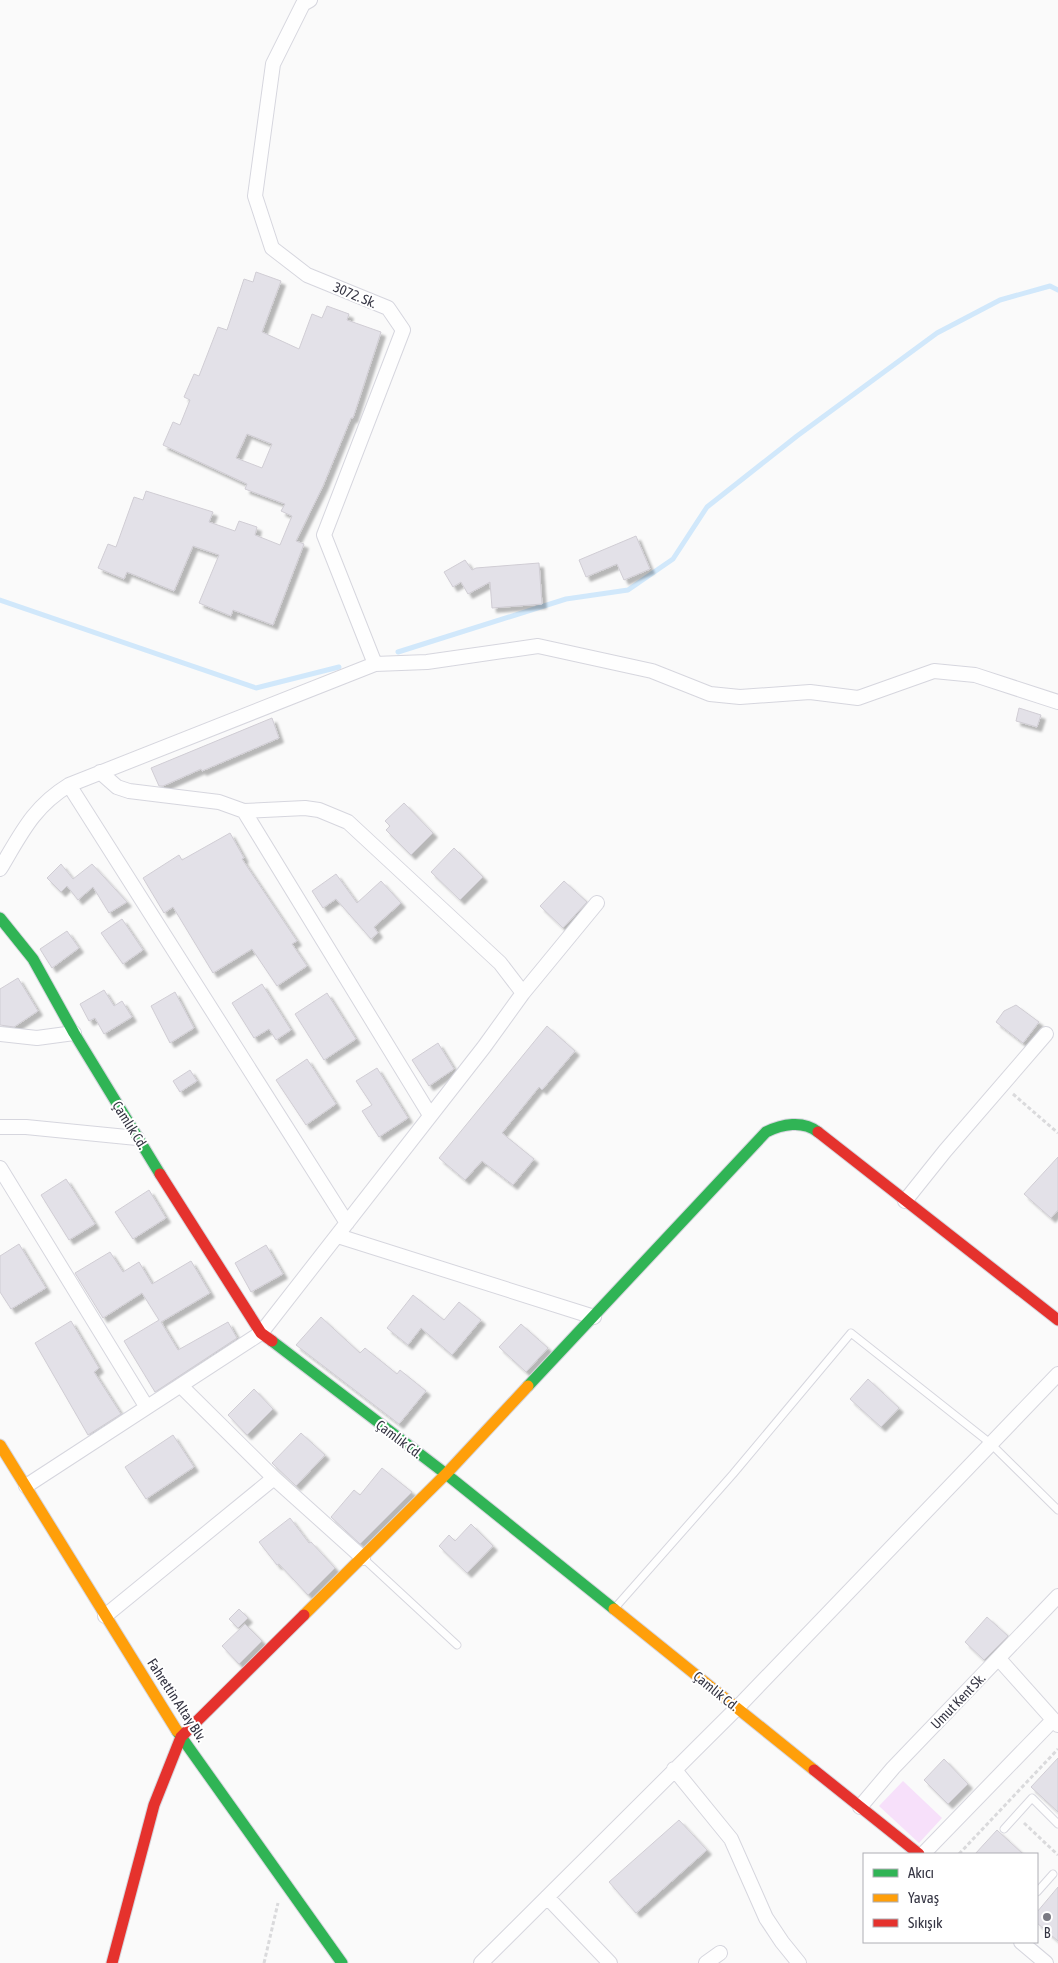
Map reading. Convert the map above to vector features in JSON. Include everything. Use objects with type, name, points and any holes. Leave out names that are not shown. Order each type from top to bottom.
[{"type":"street","name":"3072. Sk.","points":[[310,0],[303,4],[273,64],[255,196],[272,248],[307,275],[388,308],[403,330],[324,535],[375,664]]},
{"type":"street","points":[[0,869],[32,815],[55,794],[69,785],[375,664],[427,662],[538,646],[652,671],[710,694],[740,697],[810,692],[858,698],[934,671],[974,675],[1058,702]]},
{"type":"street","points":[[100,772],[116,787],[129,792],[218,802],[244,812],[305,808],[335,815],[348,822],[500,964],[523,993]]},
{"type":"street","points":[[69,785],[347,1223]]},
{"type":"street","points":[[244,812],[430,1115]]},
{"type":"street","points":[[26,1486],[146,1406],[181,1386],[261,1333],[338,1236],[523,993],[597,903]]},
{"type":"street","name":"Çamlık Cd.","points":[[0,918],[33,959],[74,1033],[137,1138],[261,1333],[446,1474],[918,1853]]},
{"type":"street","points":[[0,1034],[37,1038],[74,1033]]},
{"type":"street","points":[[906,1201],[1046,1034]]},
{"type":"street","points":[[112,1963],[154,1805],[181,1737],[446,1474],[766,1132],[778,1126],[791,1124],[812,1127],[1058,1320]]},
{"type":"street","points":[[0,1127],[26,1127],[137,1138]]},
{"type":"street","points":[[0,1168],[146,1406]]},
{"type":"street","points":[[338,1236],[594,1317]]},
{"type":"street","points":[[481,1963],[737,1708],[1058,1374]]},
{"type":"street","points":[[181,1386],[274,1478],[362,1558]]},
{"type":"street","name":"Fahrettin Altay Blv.","points":[[0,1445],[181,1737],[342,1963]]},
{"type":"street","points":[[106,1616],[274,1478]]},
{"type":"street","name":"Umut Kent Sk.","points":[[860,1807],[893,1768],[1058,1596]]},
{"type":"street","points":[[924,1853],[1056,1722],[999,1659]]},
{"type":"street","points":[[674,1769],[731,1839],[766,1918],[782,1942],[800,1963]]},
{"type":"street","points":[[547,1898],[610,1963]]},
{"type":"street","points":[[1022,1943],[1046,1963]]},
{"type":"street","points":[[706,1963],[720,1953]]},
{"type":"lane","points":[[614,1610],[733,1474],[851,1333],[990,1444],[1058,1510]]},
{"type":"lane","points":[[362,1558],[457,1645]]},
{"type":"lane","points":[[1004,1829],[1032,1798],[1058,1824]]},
{"type":"lane","points":[[1038,1891],[1053,1874]]},
{"type":"path","points":[[1002,1086],[1058,1133]]},
{"type":"path","points":[[960,1853],[1058,1748]]},
{"type":"path","points":[[1005,1806],[1058,1855]]},
{"type":"path","points":[[264,1963],[283,1881]]},
{"type":"shaded area","points":[[903,1781],[942,1818],[919,1843],[879,1806]]},
{"type":"building","points":[[256,272],[281,281],[262,332],[299,349],[312,314],[322,318],[327,306],[349,314],[347,320],[381,332],[353,418],[351,418],[323,486],[296,541],[304,544],[273,625],[233,610],[231,616],[199,603],[219,555],[193,546],[174,591],[127,572],[124,579],[98,568],[108,544],[116,547],[134,497],[143,500],[146,491],[213,512],[209,522],[235,531],[239,521],[257,527],[255,535],[280,545],[292,516],[281,511],[285,504],[245,489],[247,484],[163,445],[173,422],[180,425],[190,400],[184,397],[194,374],[199,376],[218,327],[227,330],[244,279],[253,282]],"holes":[[[247,434],[272,444],[262,468],[236,458]]]},
{"type":"building","points":[[636,536],[650,569],[624,580],[617,564],[586,577],[579,560]]},
{"type":"building","points":[[465,560],[472,570],[476,568],[539,563],[542,604],[492,608],[490,582],[468,594],[461,582],[453,587],[444,572]]},
{"type":"building","points":[[1019,708],[1041,715],[1037,727],[1016,721]]},
{"type":"building","points":[[272,718],[279,738],[202,771],[201,769],[163,786],[159,786],[151,768]]},
{"type":"building","points":[[404,803],[433,833],[411,855],[386,830],[390,826],[385,821]]},
{"type":"building","points":[[230,833],[244,858],[242,859],[297,941],[292,944],[307,966],[277,986],[252,949],[213,973],[173,907],[164,913],[143,878],[179,855],[182,860]]},
{"type":"building","points":[[454,848],[483,877],[460,900],[431,872]]},
{"type":"building","points":[[61,864],[73,879],[92,864],[127,902],[109,913],[93,887],[78,900],[67,886],[61,892],[47,878]]},
{"type":"building","points":[[336,874],[357,903],[381,881],[401,903],[374,927],[378,933],[371,939],[336,899],[323,908],[312,891]]},
{"type":"building","points":[[564,881],[587,902],[563,928],[540,906]]},
{"type":"building","points":[[122,919],[143,950],[123,964],[101,933]]},
{"type":"building","points":[[67,931],[79,948],[52,968],[40,949]]},
{"type":"building","points":[[18,978],[38,1011],[14,1027],[0,1025],[0,989]]},
{"type":"building","points":[[262,984],[291,1030],[276,1040],[269,1029],[254,1038],[232,1003]]},
{"type":"building","points":[[104,990],[114,1006],[122,1001],[132,1017],[104,1034],[95,1018],[89,1021],[80,1004]]},
{"type":"building","points":[[175,992],[194,1028],[170,1043],[151,1006]]},
{"type":"building","points":[[327,993],[356,1039],[324,1060],[295,1014]]},
{"type":"building","points":[[1016,1005],[1039,1022],[1023,1043],[996,1022],[1004,1011]]},
{"type":"building","points":[[547,1026],[575,1051],[542,1090],[539,1087],[502,1133],[534,1159],[513,1185],[482,1161],[465,1180],[439,1158]]},
{"type":"building","points":[[438,1043],[454,1069],[429,1086],[412,1060]]},
{"type":"building","points":[[307,1059],[336,1104],[306,1125],[276,1080]]},
{"type":"building","points":[[377,1068],[408,1118],[379,1137],[362,1111],[372,1105],[356,1081]]},
{"type":"building","points":[[190,1070],[197,1081],[180,1092],[173,1081]]},
{"type":"building","points":[[1058,1157],[1058,1210],[1051,1218],[1024,1194]]},
{"type":"building","points":[[66,1179],[95,1224],[69,1240],[41,1195]]},
{"type":"building","points":[[149,1190],[166,1218],[133,1239],[115,1212]]},
{"type":"building","points":[[19,1244],[46,1288],[11,1309],[0,1292],[0,1256]]},
{"type":"building","points":[[266,1245],[283,1274],[251,1292],[235,1263]]},
{"type":"building","points":[[110,1252],[123,1272],[139,1262],[152,1284],[191,1261],[210,1293],[161,1322],[178,1350],[228,1322],[237,1338],[155,1392],[124,1341],[159,1320],[142,1293],[103,1318],[75,1273]]},
{"type":"building","points":[[413,1295],[444,1320],[459,1302],[481,1320],[452,1355],[421,1328],[408,1345],[387,1328]]},
{"type":"building","points":[[321,1317],[360,1353],[365,1348],[397,1374],[400,1370],[426,1391],[399,1424],[296,1345]]},
{"type":"building","points":[[71,1321],[99,1368],[94,1372],[121,1414],[88,1435],[35,1343]]},
{"type":"building","points":[[521,1324],[548,1348],[526,1372],[499,1347]]},
{"type":"building","points":[[868,1379],[899,1408],[881,1427],[850,1399]]},
{"type":"building","points":[[254,1389],[273,1409],[247,1435],[228,1415]]},
{"type":"building","points":[[301,1433],[325,1455],[296,1486],[272,1463]]},
{"type":"building","points":[[173,1435],[194,1467],[146,1499],[125,1467]]},
{"type":"building","points":[[382,1468],[412,1492],[360,1544],[331,1517],[354,1490],[360,1495]]},
{"type":"building","points":[[290,1518],[309,1543],[311,1542],[335,1568],[308,1595],[279,1564],[277,1565],[259,1542]]},
{"type":"building","points":[[471,1524],[493,1546],[467,1573],[439,1546],[449,1535],[455,1541]]},
{"type":"building","points":[[239,1609],[248,1618],[238,1628],[229,1619]]},
{"type":"building","points":[[987,1617],[1008,1636],[984,1660],[965,1642]]},
{"type":"building","points":[[245,1624],[262,1641],[239,1664],[222,1646]]},
{"type":"building","points":[[1058,1758],[1058,1812],[1031,1787]]},
{"type":"building","points":[[944,1759],[968,1784],[948,1804],[924,1780]]},
{"type":"building","points":[[679,1820],[707,1850],[636,1913],[609,1882]]},
{"type":"building","points":[[997,1830],[1022,1853],[976,1853]]},
{"type":"building","name":"B","points":[[1058,1887],[1058,1941],[1038,1924],[1038,1911]]},
{"type":"waterway","points":[[398,652],[566,599],[628,590],[673,559],[707,507],[797,436],[937,333],[1000,300],[1050,286],[1058,290]]},
{"type":"waterway","points":[[0,600],[256,688],[339,667]]},
{"type":"traffic: fast","points":[[0,918],[33,959],[74,1033],[160,1174]]},
{"type":"traffic: fast","points":[[528,1386],[766,1132],[786,1125],[806,1126],[818,1132]]},
{"type":"traffic: fast","points":[[272,1341],[446,1474],[614,1609]]},
{"type":"traffic: fast","points":[[177,1731],[342,1963]]},
{"type":"traffic: slow","points":[[304,1615],[446,1474],[528,1386]]},
{"type":"traffic: slow","points":[[0,1445],[177,1731]]},
{"type":"traffic: slow","points":[[614,1609],[814,1770]]},
{"type":"traffic: jam","points":[[818,1132],[1058,1320]]},
{"type":"traffic: jam","points":[[160,1174],[261,1333],[272,1341]]},
{"type":"traffic: jam","points":[[112,1963],[154,1805],[181,1737],[304,1615]]},
{"type":"traffic: jam","points":[[814,1770],[918,1853]]},
{"type":"place","name":"B","points":[[1047,1917]]}]
